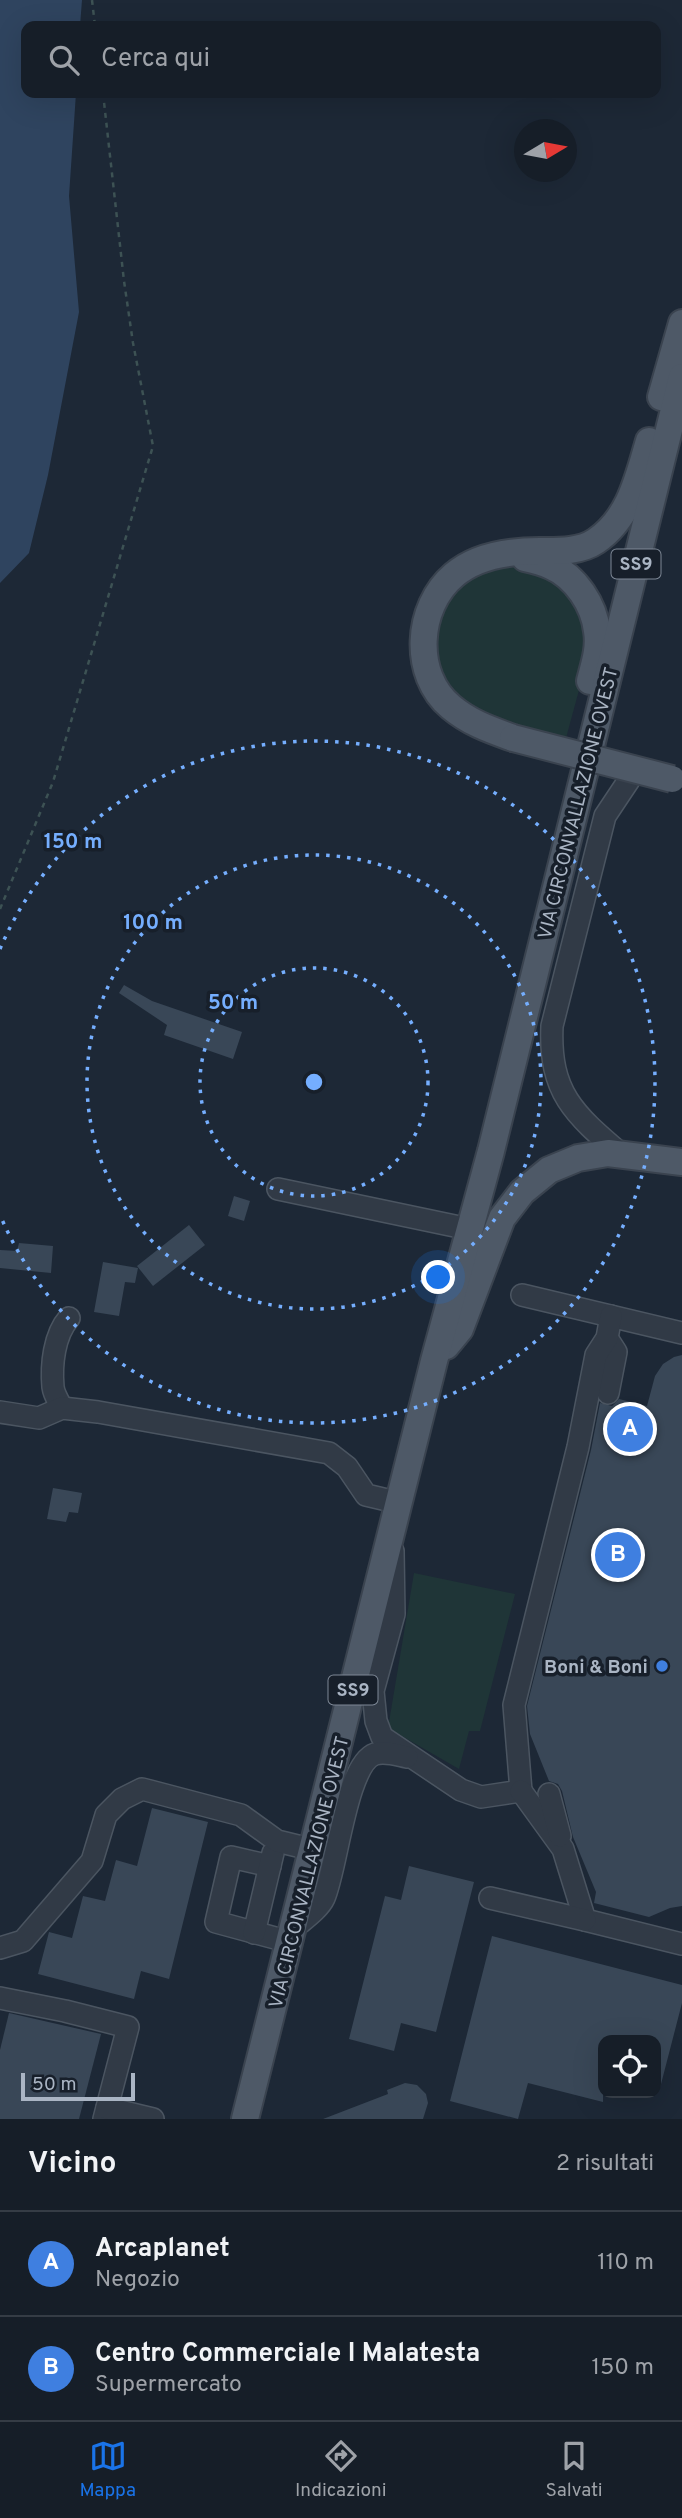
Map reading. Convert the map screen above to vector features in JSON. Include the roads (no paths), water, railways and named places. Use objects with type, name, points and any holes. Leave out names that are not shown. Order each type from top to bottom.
[{"type":"main road","points":[[677,780],[480,727],[450,706],[431,681],[424,654],[425,622],[436,596],[454,575],[475,562],[494,555],[564,551],[584,546],[593,543],[616,525],[634,494],[682,323]]},
{"type":"main road","name":"VIA CIRCONVALLAZIONE OVEST","points":[[246,2119],[434,1361],[491,1150],[682,377]]},
{"type":"main road","points":[[513,554],[554,567],[577,584],[592,610],[598,632],[597,655],[539,881],[544,937]]},
{"type":"main road","points":[[434,1361],[460,1329],[502,1218],[522,1192],[549,1170],[578,1157],[608,1153],[682,1162]]},
{"type":"street","points":[[622,1154],[589,1126],[570,1105],[555,1075],[551,1052],[552,1026],[605,816],[629,780]]},
{"type":"street","points":[[278,1189],[468,1228]]},
{"type":"street","points":[[522,1295],[682,1333]]},
{"type":"street","points":[[563,1849],[521,1791],[514,1705],[578,1447],[596,1355],[607,1338],[611,1316]]},
{"type":"street","points":[[62,1408],[53,1390],[53,1366],[59,1329],[69,1318]]},
{"type":"street","points":[[607,1338],[616,1352],[608,1393]]},
{"type":"street","points":[[0,1412],[39,1418],[62,1408],[98,1412],[329,1453],[347,1467],[366,1495],[400,1503]]},
{"type":"street","points":[[393,1531],[394,1614],[373,1691],[376,1721],[382,1738],[461,1790],[481,1797],[521,1791]]},
{"type":"street","points":[[270,1866],[231,1857],[216,1922],[254,1933],[292,1935],[324,1901],[353,1784],[363,1763],[373,1754],[385,1752],[408,1757]]},
{"type":"street","points":[[0,1948],[23,1941],[92,1861],[106,1815],[122,1799],[142,1788],[241,1815],[277,1841],[314,1850]]},
{"type":"street","points":[[549,1794],[585,1920]]},
{"type":"street","points":[[254,1933],[277,1841]]},
{"type":"street","points":[[490,1898],[682,1944]]},
{"type":"street","points":[[0,1998],[128,2027],[106,2114],[153,2119]]},
{"type":"water","points":[[0,0],[82,0],[80,21],[21,21],[21,98],[76,98],[69,196],[79,312],[48,475],[29,553],[0,583]]},
{"type":"place","name":"Arcaplanet","points":[[630,1429]]},
{"type":"place","name":"Centro Commerciale I Malatesta","points":[[618,1555]]},
{"type":"place","name":"Boni & Boni","points":[[662,1666]]}]
